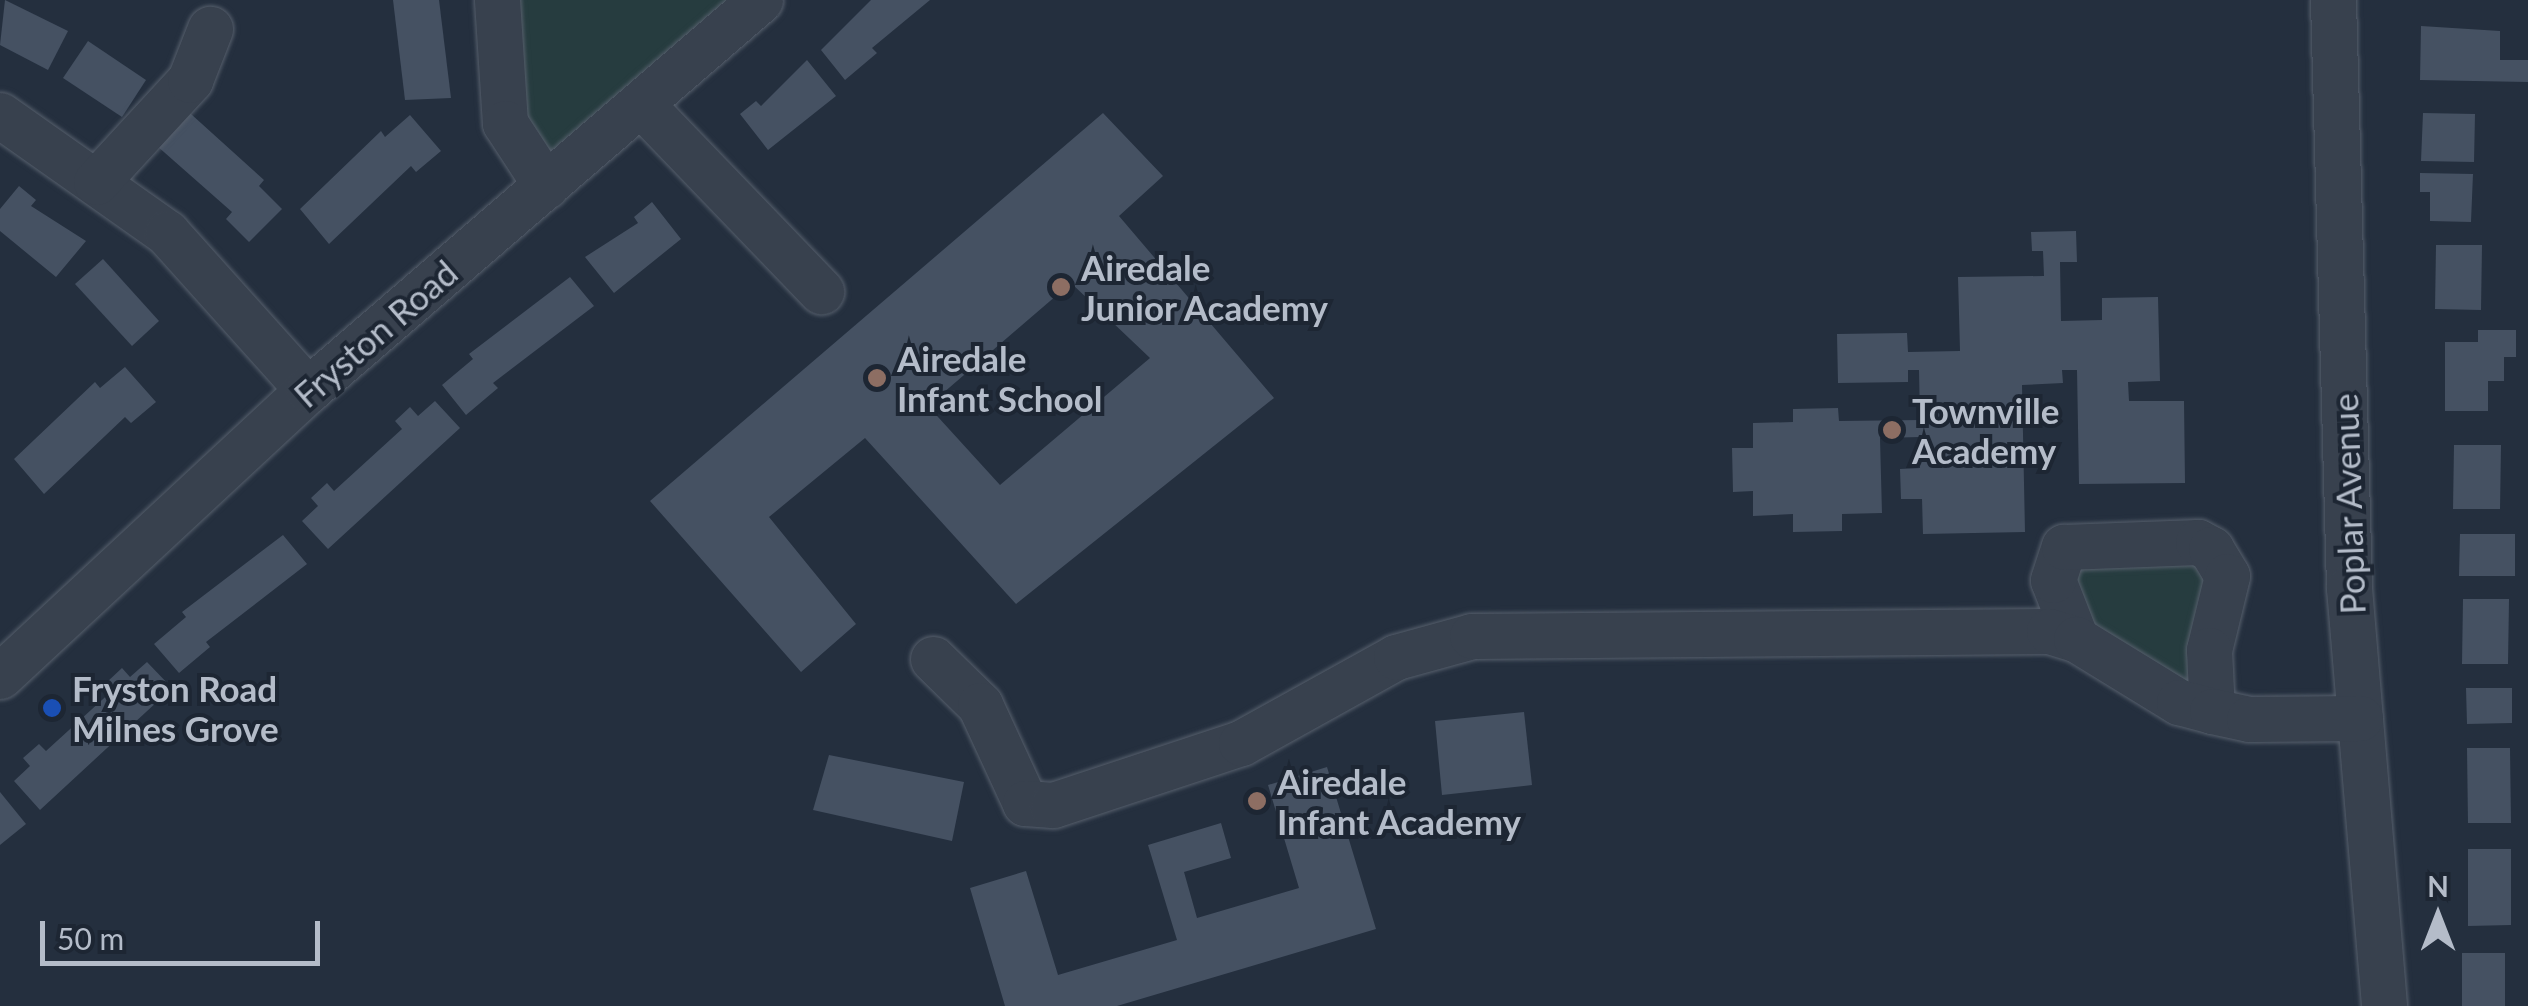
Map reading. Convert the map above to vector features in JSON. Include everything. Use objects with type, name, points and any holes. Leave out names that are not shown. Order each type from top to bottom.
[{"type":"street","points":[[498,0],[505,123],[546,186]]},
{"type":"street","name":"Fryston Road","points":[[7,657],[308,390],[760,0]]},
{"type":"street","name":"Poplar Avenue","points":[[2334,0],[2349,588],[2384,1006]]},
{"type":"street","points":[[96,182],[190,80],[210,29]]},
{"type":"street","points":[[642,104],[821,291]]},
{"type":"street","points":[[0,116],[167,233],[308,390]]},
{"type":"street","points":[[2076,639],[2053,580],[2064,548],[2198,542],[2211,549],[2227,576],[2209,650],[2212,711]]},
{"type":"street","points":[[933,658],[988,718],[1025,803],[1052,804],[1241,743],[1396,657],[1472,636],[2049,631],[2076,639],[2180,702],[2212,711],[2249,719],[2360,718]]},
{"type":"green space","points":[[497,0],[728,0],[535,169]]},
{"type":"green space","points":[[2182,556],[2214,579],[2191,687],[2090,630],[2070,592],[2075,567]]},
{"type":"building","points":[[5,0],[68,31],[48,70],[0,45]]},
{"type":"building","points":[[393,0],[439,0],[451,98],[405,100]]},
{"type":"building","points":[[871,0],[930,0],[872,48],[877,53],[845,80],[821,50]]},
{"type":"building","points":[[2421,26],[2500,31],[2500,60],[2528,60],[2528,82],[2420,80]]},
{"type":"building","points":[[88,41],[146,80],[122,117],[63,78]]},
{"type":"building","points":[[807,60],[836,96],[768,150],[740,114],[756,101],[761,106]]},
{"type":"building","points":[[181,105],[264,180],[259,186],[282,209],[249,242],[226,219],[232,212],[148,138]]},
{"type":"building","name":"Airedale Infant School","points":[[1103,113],[1163,176],[1119,216],[1274,398],[1016,604],[865,438],[769,517],[856,624],[801,672],[650,501]],"holes":[[[1071,283],[1150,358],[1000,485],[928,406]]]},
{"type":"building","points":[[2423,113],[2475,114],[2474,162],[2421,161]]},
{"type":"building","points":[[410,115],[441,151],[416,172],[411,166],[329,244],[300,209],[381,131],[385,137]]},
{"type":"building","points":[[2420,173],[2473,174],[2471,222],[2430,221],[2430,192],[2420,192]]},
{"type":"building","points":[[19,186],[36,200],[31,206],[86,241],[56,277],[0,231],[0,209]]},
{"type":"building","points":[[652,202],[681,239],[614,293],[585,257],[638,223],[634,217]]},
{"type":"building","points":[[2076,231],[2077,262],[2060,262],[2061,321],[2102,320],[2102,298],[2158,297],[2160,381],[2128,382],[2129,401],[2184,401],[2185,483],[2079,484],[2077,370],[2062,370],[2063,383],[2022,385],[2025,532],[1923,534],[1922,499],[1901,499],[1900,469],[1920,468],[1920,437],[1880,438],[1882,513],[1842,514],[1842,531],[1793,532],[1793,514],[1753,516],[1753,491],[1733,492],[1732,448],[1753,448],[1753,423],[1793,422],[1793,409],[1838,408],[1839,421],[1920,420],[1919,370],[1908,370],[1908,382],[1838,383],[1837,334],[1907,333],[1908,352],[1960,351],[1958,277],[2044,276],[2043,251],[2032,251],[2031,232]]},
{"type":"building","points":[[2436,245],[2482,245],[2481,310],[2435,309]]},
{"type":"building","points":[[103,259],[159,321],[132,346],[75,284]]},
{"type":"building","points":[[570,277],[594,306],[493,383],[498,388],[466,415],[442,385],[473,359],[469,354]]},
{"type":"building","points":[[2478,330],[2516,330],[2516,357],[2504,357],[2504,381],[2488,381],[2488,411],[2445,411],[2445,342],[2478,342]]},
{"type":"building","points":[[125,367],[156,402],[131,423],[125,417],[44,494],[14,459],[95,382],[100,388]]},
{"type":"building","points":[[435,401],[460,428],[328,549],[302,521],[318,506],[311,498],[327,483],[334,491],[402,429],[395,421],[410,407],[418,416]]},
{"type":"building","points":[[2454,445],[2501,445],[2500,509],[2453,509]]},
{"type":"building","points":[[2460,534],[2515,534],[2515,576],[2459,576]]},
{"type":"building","points":[[283,535],[307,564],[206,642],[210,647],[179,673],[154,644],[186,617],[182,612]]},
{"type":"building","points":[[2463,599],[2509,599],[2508,664],[2462,664]]},
{"type":"building","points":[[147,662],[172,688],[40,810],[14,781],[30,766],[23,758],[39,744],[46,751],[114,689],[107,682],[122,668],[130,677]]},
{"type":"building","points":[[2466,688],[2512,688],[2512,723],[2467,724]]},
{"type":"building","points":[[1524,712],[1532,785],[1442,795],[1435,721]]},
{"type":"building","points":[[2467,748],[2510,748],[2511,823],[2468,823]]},
{"type":"building","points":[[829,755],[964,782],[952,841],[813,810]]},
{"type":"building","points":[[1327,767],[1376,929],[1117,1006],[1005,1006],[970,888],[1026,871],[1058,975],[1177,940],[1148,845],[1221,823],[1231,858],[1184,872],[1197,918],[1299,888],[1268,785]]},
{"type":"building","points":[[0,792],[26,824],[0,845]]},
{"type":"building","points":[[2468,849],[2511,849],[2511,925],[2468,926]]},
{"type":"building","points":[[2462,953],[2505,953],[2505,1006],[2462,1006]]},
{"type":"place","name":"Airedale Junior Academy","points":[[1061,287]]},
{"type":"place","name":"Airedale Infant School","points":[[877,378]]},
{"type":"place","name":"Townville Academy","points":[[1892,430]]},
{"type":"place","name":"Fryston Road Milnes Grove","points":[[52,708]]},
{"type":"place","name":"Airedale Infant Academy","points":[[1257,801]]}]
